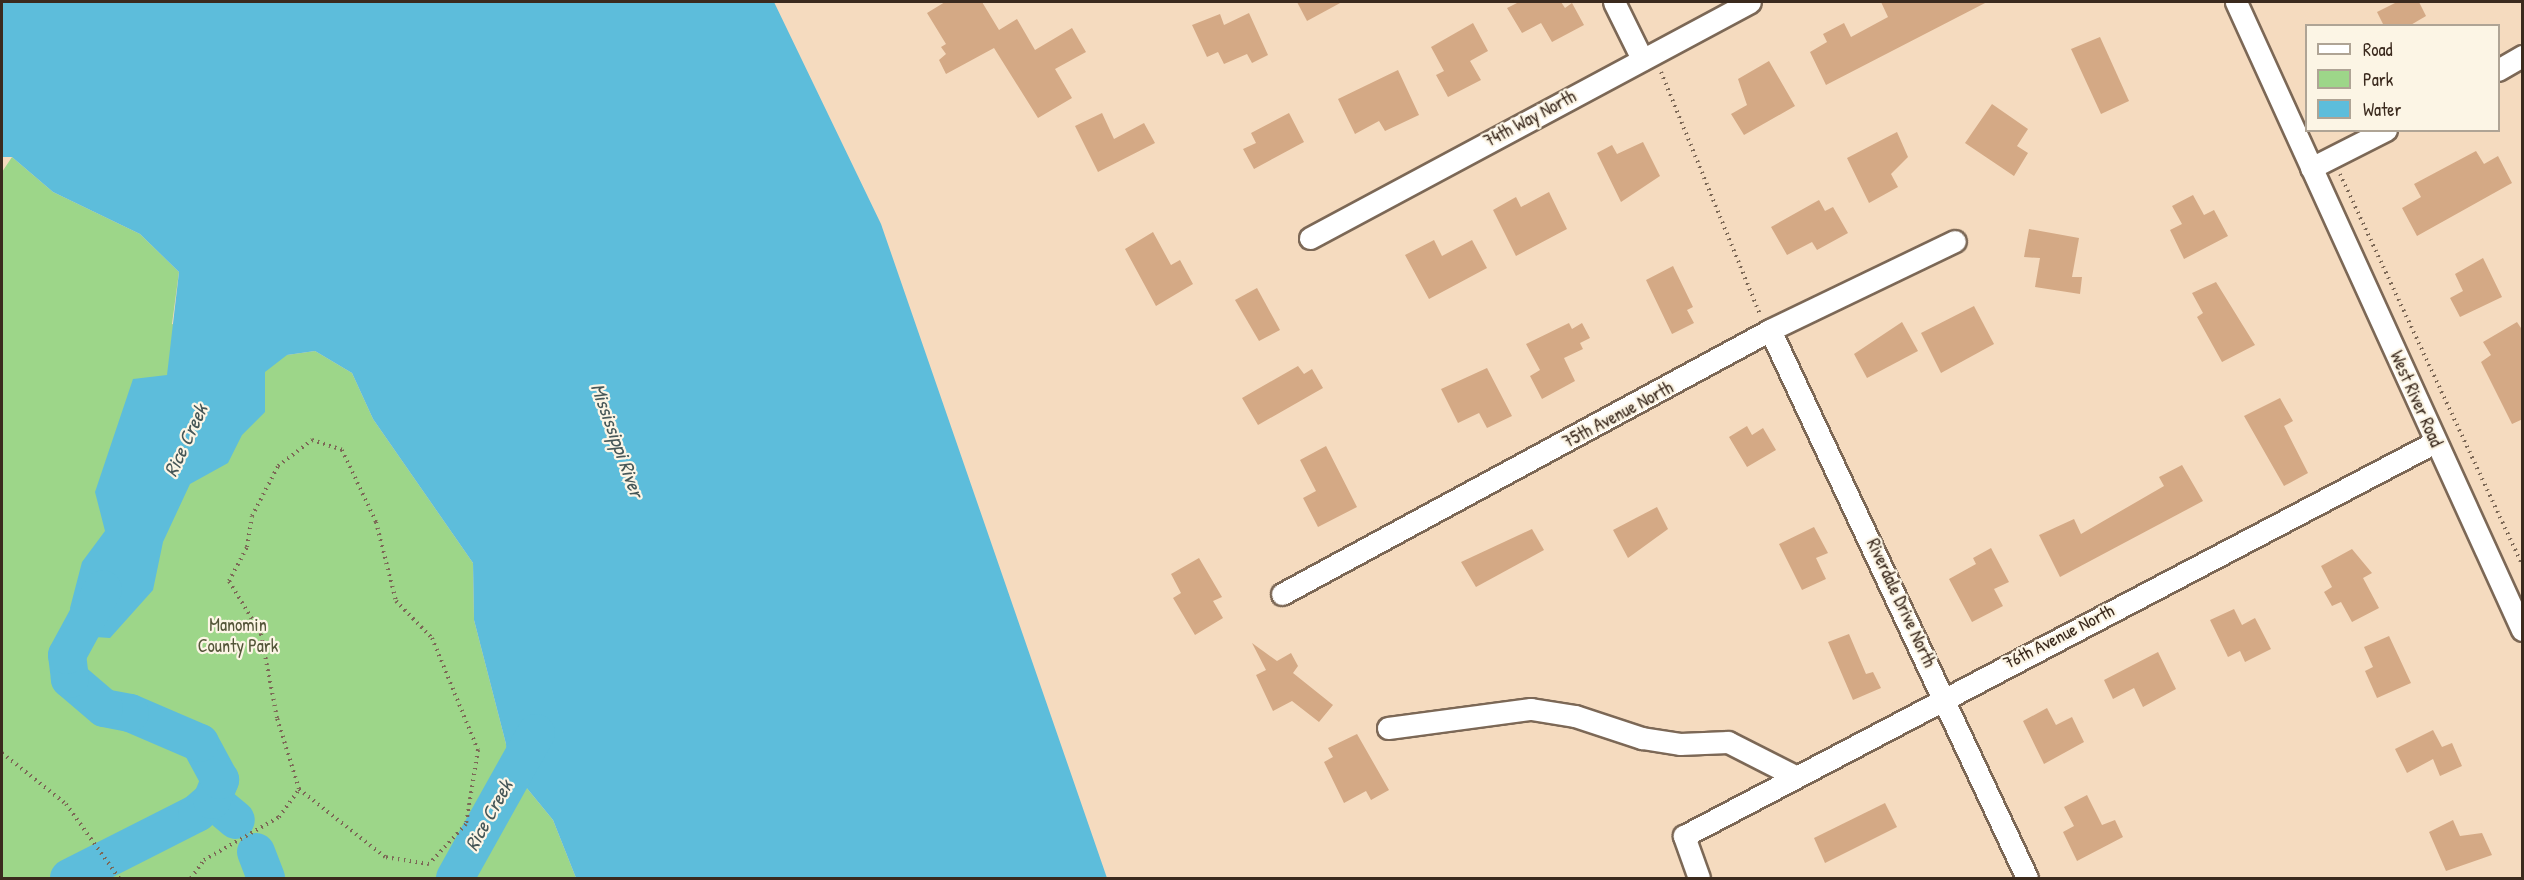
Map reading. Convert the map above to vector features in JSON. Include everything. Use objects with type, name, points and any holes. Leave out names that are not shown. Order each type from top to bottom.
[{"type":"street","points":[[1614,2],[1647,56]]},
{"type":"street","name":"74th Way North","points":[[1310,238],[1750,2]]},
{"type":"street","points":[[2236,2],[2311,168],[2382,132]]},
{"type":"street","points":[[2500,69],[2523,56]]},
{"type":"street","name":"West River Road","points":[[2311,168],[2435,441],[2521,620]]},
{"type":"street","name":"75th Avenue North","points":[[1282,594],[1770,330],[1955,241]]},
{"type":"street","name":"Riverdale Drive North","points":[[1770,330],[1944,696],[2027,879]]},
{"type":"street","name":"76th Avenue North","points":[[1699,879],[1684,836],[1944,696],[2435,441]]},
{"type":"street","points":[[1388,728],[1531,709],[1575,716],[1642,738],[1680,744],[1728,742],[1793,776]]},
{"type":"path","points":[[1647,56],[1770,330]]},
{"type":"path","points":[[2339,171],[2523,564]]},
{"type":"path","points":[[312,440],[342,450],[376,522],[396,601],[432,638],[478,750],[466,824],[429,864],[385,857],[299,789],[277,718],[261,634],[230,581],[247,547],[252,516],[278,466],[312,440]]},
{"type":"path","points":[[2,753],[56,793],[94,840],[119,879]]},
{"type":"path","points":[[191,879],[204,860],[279,817],[299,789]]},
{"type":"green space","name":"Manomin County Park","points":[[12,157],[53,192],[140,234],[179,272],[172,324],[287,355],[315,351],[352,373],[373,419],[473,563],[474,620],[506,744],[507,776],[521,781],[553,820],[576,878],[2,878],[2,172]]},
{"type":"water","name":"Mississippi River","points":[[2,2],[774,2],[881,224],[1107,878],[576,878],[553,820],[521,781],[507,776],[506,744],[474,620],[473,563],[373,419],[352,373],[315,351],[287,355],[265,372],[265,412],[242,435],[228,463],[190,484],[163,542],[153,590],[110,638],[80,636],[70,608],[82,562],[105,531],[95,492],[133,379],[167,375],[179,272],[140,234],[53,192],[12,157],[2,157]]},
{"type":"building","points":[[945,2],[982,2],[999,30],[1017,19],[1035,50],[1072,28],[1086,52],[1055,69],[1072,98],[1038,118],[994,48],[946,74],[939,60],[946,54],[941,47],[946,44],[927,13]]},
{"type":"building","points":[[1297,2],[1342,2],[1307,21]]},
{"type":"building","points":[[1519,2],[1561,2],[1565,8],[1572,3],[1584,25],[1552,42],[1541,23],[1522,33],[1507,8]]},
{"type":"building","points":[[1881,2],[1987,2],[1826,85],[1810,52],[1827,42],[1823,34],[1844,23],[1851,37],[1888,17]]},
{"type":"building","points":[[2397,2],[2419,2],[2426,16],[2412,24],[2383,24],[2377,12]]},
{"type":"building","points":[[1249,13],[1268,55],[1252,63],[1247,54],[1224,64],[1218,52],[1207,57],[1192,25],[1220,14],[1224,25]]},
{"type":"building","points":[[1473,23],[1488,51],[1470,61],[1481,80],[1448,97],[1436,75],[1444,71],[1431,47]]},
{"type":"building","points":[[2100,37],[2129,101],[2101,114],[2071,49]]},
{"type":"building","points":[[1769,61],[1795,106],[1744,135],[1731,114],[1747,105],[1738,79]]},
{"type":"building","points":[[1398,70],[1419,115],[1385,131],[1379,121],[1355,134],[1338,99]]},
{"type":"building","points":[[1992,104],[2028,129],[2017,146],[2028,153],[2014,176],[1965,143]]},
{"type":"building","points":[[1102,113],[1114,139],[1144,123],[1155,143],[1098,172],[1075,126]]},
{"type":"building","points":[[1289,113],[1304,142],[1254,169],[1243,149],[1256,143],[1251,133]]},
{"type":"building","points":[[1897,132],[1908,157],[1891,174],[1898,187],[1869,203],[1847,158]]},
{"type":"building","points":[[1643,142],[1660,176],[1621,202],[1597,153],[1612,145],[1617,154]]},
{"type":"building","points":[[2476,151],[2484,164],[2498,156],[2512,183],[2417,236],[2402,208],[2421,197],[2414,184]]},
{"type":"building","points":[[1549,192],[1567,229],[1516,256],[1493,210],[1516,197],[1521,207]]},
{"type":"building","points":[[2193,195],[2204,215],[2214,210],[2228,236],[2184,259],[2170,230],[2182,224],[2172,206]]},
{"type":"building","points":[[1819,200],[1825,211],[1833,207],[1848,233],[1817,250],[1812,242],[1787,255],[1771,227]]},
{"type":"building","points":[[2029,229],[2079,238],[2072,277],[2082,277],[2080,294],[2035,287],[2040,258],[2024,257]]},
{"type":"building","points":[[1153,232],[1171,265],[1180,260],[1193,284],[1156,306],[1125,249]]},
{"type":"building","points":[[1434,240],[1442,256],[1472,240],[1487,268],[1429,299],[1405,255]]},
{"type":"building","points":[[2483,258],[2502,297],[2460,317],[2450,298],[2463,291],[2455,274]]},
{"type":"building","points":[[1673,266],[1693,307],[1687,310],[1694,323],[1672,334],[1646,280]]},
{"type":"building","points":[[2216,282],[2255,345],[2222,362],[2197,317],[2203,313],[2192,293]]},
{"type":"building","points":[[1257,288],[1280,330],[1259,341],[1235,300]]},
{"type":"building","points":[[1974,306],[1994,344],[1941,373],[1921,333]]},
{"type":"building","points":[[1902,322],[1918,351],[1867,378],[1854,354]]},
{"type":"building","points":[[2517,322],[2523,331],[2523,419],[2512,424],[2481,362],[2491,355],[2483,342]]},
{"type":"building","points":[[1569,323],[1572,329],[1582,323],[1590,338],[1580,343],[1583,349],[1564,358],[1575,381],[1542,399],[1530,376],[1540,370],[1526,344]]},
{"type":"building","points":[[1298,366],[1304,374],[1312,369],[1323,388],[1258,425],[1242,398]]},
{"type":"building","points":[[1487,368],[1512,416],[1487,428],[1479,413],[1458,423],[1441,389]]},
{"type":"building","points":[[2280,398],[2293,421],[2284,426],[2308,473],[2284,486],[2244,416]]},
{"type":"building","points":[[1747,426],[1752,435],[1763,428],[1776,450],[1747,467],[1729,437]]},
{"type":"building","points":[[1326,446],[1357,507],[1318,527],[1303,498],[1316,491],[1300,460]]},
{"type":"building","points":[[2182,465],[2203,501],[2060,577],[2039,535],[2074,519],[2081,534],[2164,486],[2159,477]]},
{"type":"building","points":[[1657,507],[1668,529],[1628,558],[1613,530]]},
{"type":"building","points":[[1814,527],[1828,553],[1816,558],[1826,579],[1802,590],[1779,544]]},
{"type":"building","points":[[1532,529],[1544,550],[1476,587],[1461,562]]},
{"type":"building","points":[[1991,548],[2009,582],[1994,589],[2003,606],[1972,622],[1949,579],[1976,564],[1973,558]]},
{"type":"building","points":[[2352,549],[2372,573],[2363,578],[2379,608],[2352,622],[2341,602],[2332,606],[2324,592],[2332,587],[2321,566]]},
{"type":"building","points":[[1199,558],[1222,597],[1213,601],[1223,618],[1195,635],[1173,598],[1181,593],[1171,574]]},
{"type":"building","points":[[2234,609],[2242,625],[2255,618],[2271,649],[2245,662],[2240,651],[2228,657],[2210,620]]},
{"type":"building","points":[[1849,634],[1866,674],[1873,672],[1881,688],[1853,700],[1828,642]]},
{"type":"building","points":[[2389,636],[2411,683],[2377,698],[2365,671],[2373,667],[2364,647]]},
{"type":"building","points":[[1252,643],[1277,661],[1291,653],[1298,666],[1293,673],[1333,705],[1319,722],[1292,701],[1273,711],[1256,675],[1266,670]]},
{"type":"building","points":[[2158,652],[2176,689],[2143,707],[2134,688],[2113,699],[2104,680]]},
{"type":"building","points":[[2047,708],[2056,725],[2072,717],[2084,742],[2044,764],[2023,721]]},
{"type":"building","points":[[2433,730],[2442,747],[2452,743],[2462,766],[2440,776],[2433,759],[2407,773],[2395,749]]},
{"type":"building","points":[[1357,734],[1389,790],[1371,800],[1366,791],[1344,803],[1324,762],[1333,757],[1328,748]]},
{"type":"building","points":[[2087,795],[2102,825],[2115,820],[2123,837],[2077,861],[2063,832],[2074,826],[2064,807]]},
{"type":"building","points":[[1885,803],[1897,827],[1825,863],[1814,838]]},
{"type":"building","points":[[2453,820],[2460,836],[2482,833],[2492,855],[2446,871],[2429,832]]},
{"type":"waterway","name":"Rice Creek","points":[[69,878],[197,813],[212,800],[220,780],[200,743],[130,713],[104,708],[70,679],[67,655],[103,589]]},
{"type":"waterway","name":"Rice Creek","points":[[455,878],[536,733]]},
{"type":"waterway","name":"Rice Creek","points":[[212,800],[236,820]]},
{"type":"waterway","name":"Rice Creek","points":[[256,852],[266,878]]}]
